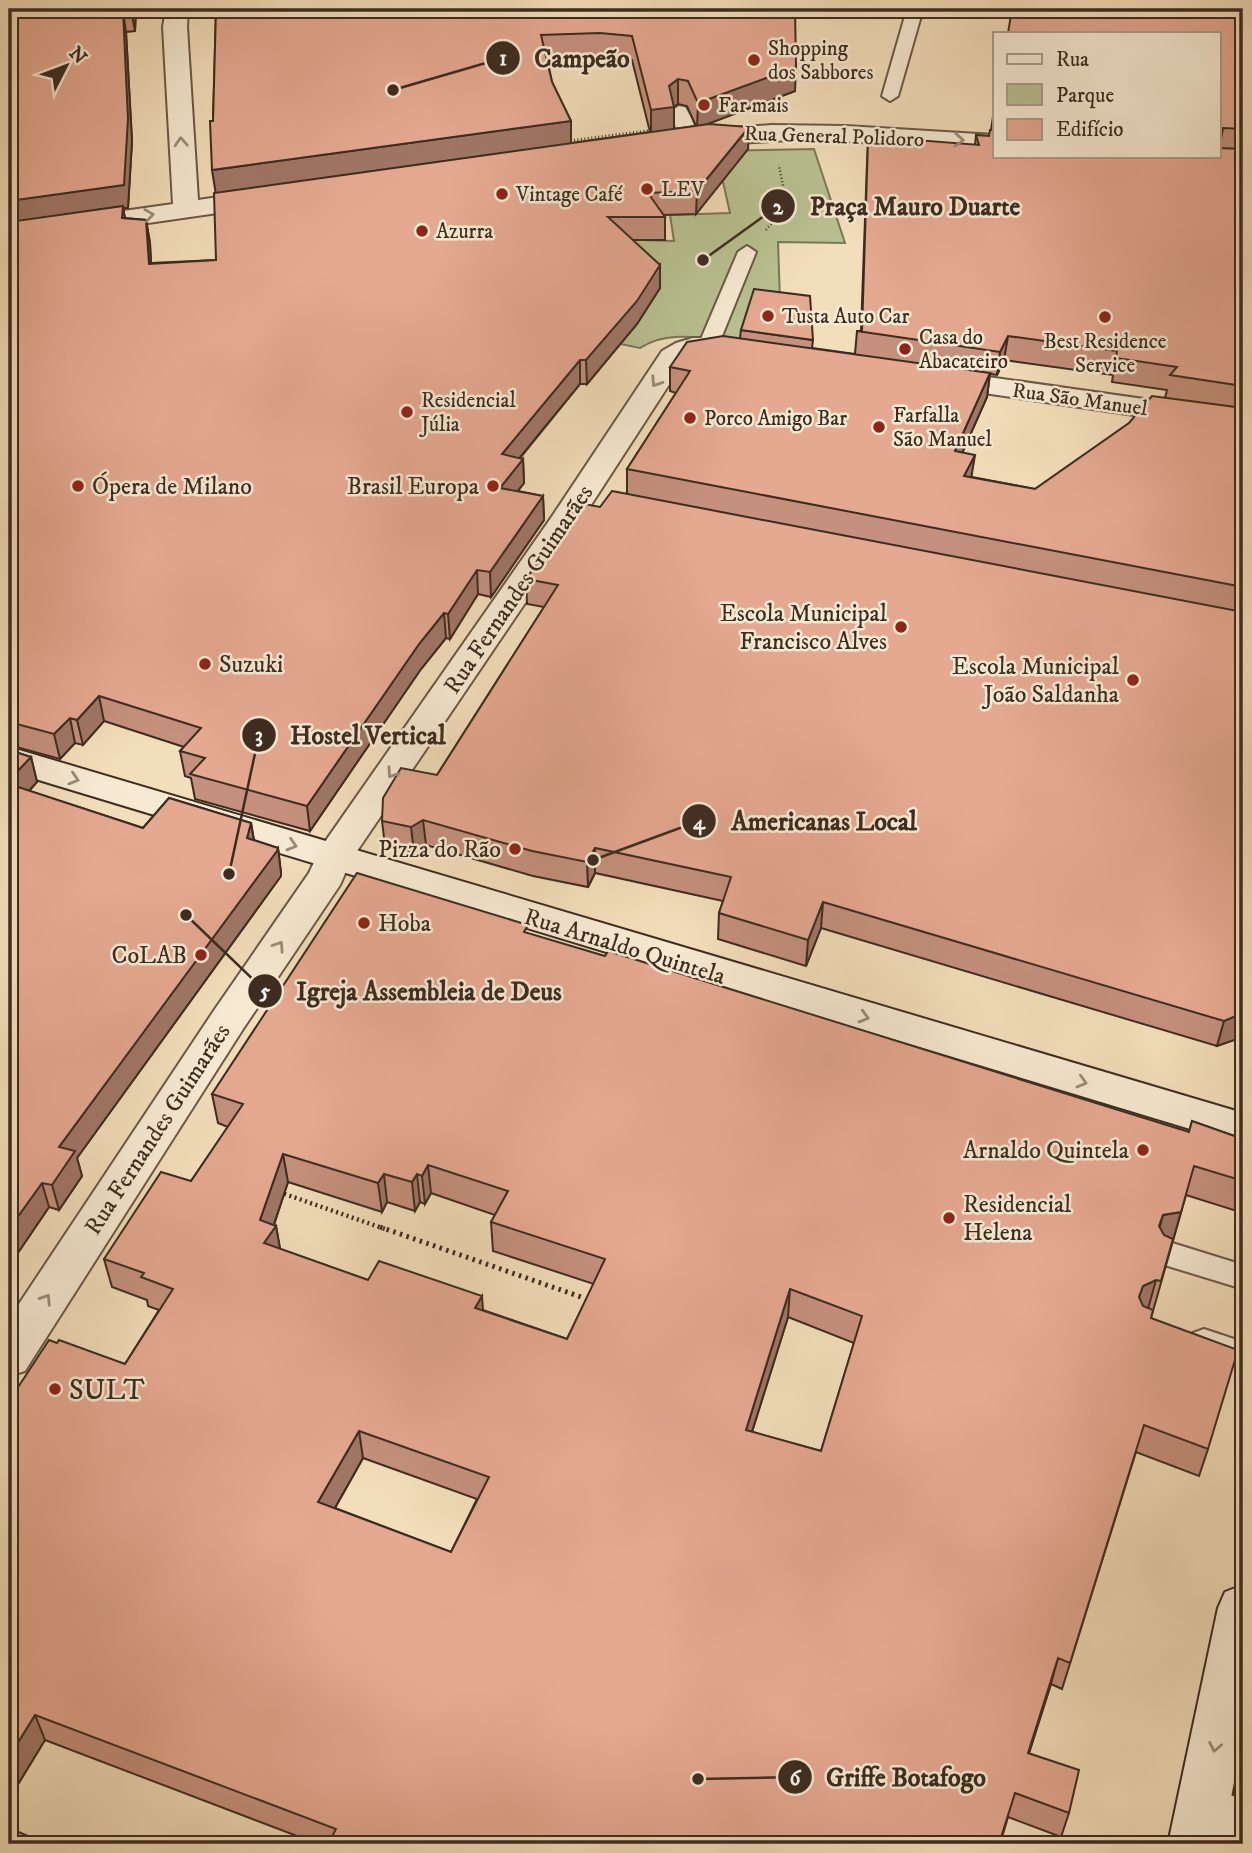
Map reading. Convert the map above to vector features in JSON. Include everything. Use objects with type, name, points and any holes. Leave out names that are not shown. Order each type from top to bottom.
[{"type":"street","points":[[177,9],[174,27],[186,210]]},
{"type":"street","name":"Rua General Polidoro","points":[[660,144],[684,125],[733,133],[885,135],[993,143]]},
{"type":"street","points":[[9,235],[294,195]]},
{"type":"street","points":[[708,346],[755,353]]},
{"type":"street","name":"Rua Fernandes Guimarães","points":[[9,1357],[229,1019],[327,876],[333,858],[594,500],[672,357],[686,348],[708,346]]},
{"type":"street","name":"Rua São Manuel","points":[[918,376],[1243,422]]},
{"type":"street","name":"Rua Arnaldo Quintela","points":[[9,759],[1243,1129]]},
{"type":"street","points":[[1214,1827],[1243,1608]]},
{"type":"lane","points":[[890,96],[915,9]]},
{"type":"lane","points":[[708,346],[747,252]]},
{"type":"lane","points":[[1169,1254],[1243,1277]]},
{"type":"lane","points":[[1172,1332],[1243,1355]]},
{"type":"path","points":[[559,142],[684,125]]},
{"type":"path","points":[[747,252],[787,205],[776,154]]},
{"type":"path","points":[[272,1190],[584,1298]]},
{"type":"green space","points":[[814,149],[845,243],[778,242],[780,301],[740,342],[676,337],[651,342],[640,348],[620,344],[606,239],[674,241],[670,215],[730,213],[716,151]]},
{"type":"building","points":[[9,9],[131,9],[123,11],[128,119],[124,185],[9,201]]},
{"type":"building","points":[[216,9],[795,9],[796,67],[698,103],[688,81],[678,79],[669,86],[674,107],[651,110],[632,36],[600,33],[541,35],[552,82],[571,121],[212,170],[210,121],[213,121]]},
{"type":"building","points":[[1012,9],[1243,9],[1243,129],[1223,128],[1220,131],[1220,32],[1008,32]]},
{"type":"building","points":[[709,124],[749,127],[697,191],[648,193],[665,217],[608,217],[660,265],[637,301],[586,360],[580,360],[502,454],[523,459],[500,488],[543,496],[490,572],[477,570],[448,614],[444,613],[419,644],[307,806],[190,774],[205,758],[180,751],[201,728],[99,696],[77,720],[70,718],[54,734],[9,722],[9,222],[123,206],[122,218],[146,220],[149,264],[216,260],[214,193]]},
{"type":"building","points":[[990,130],[993,130],[993,158],[1220,158],[1220,148],[1243,149],[1243,386],[1170,375],[1177,367],[1116,358],[1117,351],[1008,336],[1000,352],[857,331],[862,331],[868,141],[903,139],[979,145],[976,135],[989,136]]},
{"type":"building","points":[[754,289],[810,296],[813,340],[741,330]]},
{"type":"building","points":[[723,336],[990,373],[955,451],[975,455],[964,476],[1035,489],[1129,423],[1152,396],[1243,408],[1243,587],[627,469],[690,371],[670,367],[687,342]]},
{"type":"building","points":[[612,491],[1243,612],[1243,1013],[1224,1021],[823,902],[808,940],[719,913],[731,877],[595,848],[587,862],[532,851],[423,820],[411,827],[382,821],[383,798],[401,768],[437,775],[558,585],[526,579],[579,503],[600,507]]},
{"type":"building","points":[[9,750],[31,757],[9,780]]},
{"type":"building","points":[[9,784],[143,828],[169,798],[251,823],[247,838],[278,848],[59,1147],[75,1151],[52,1185],[42,1183],[9,1229]]},
{"type":"building","points":[[357,873],[528,925],[524,932],[605,956],[608,951],[1189,1132],[1192,1121],[1243,1139],[1243,1181],[1194,1166],[1181,1212],[1163,1215],[1159,1226],[1164,1235],[1173,1239],[1161,1281],[1156,1280],[1143,1286],[1139,1297],[1143,1306],[1153,1310],[1151,1318],[1238,1350],[1208,1449],[1144,1425],[1070,1663],[1058,1658],[1028,1753],[1079,1770],[1069,1813],[1015,1793],[999,1844],[328,1844],[336,1829],[35,1715],[9,1757],[9,1401],[49,1340],[57,1343],[59,1340],[125,1364],[173,1289],[141,1277],[144,1273],[104,1259],[161,1172],[191,1181],[243,1104],[212,1094]],"holes":[[[283,1154],[378,1183],[384,1174],[412,1182],[417,1174],[422,1176],[428,1165],[508,1191],[491,1222],[605,1259],[567,1339],[475,1308],[482,1296],[379,1261],[368,1280],[264,1243],[276,1226],[260,1220]],[[790,1289],[862,1316],[821,1451],[746,1430]],[[359,1431],[489,1477],[451,1552],[318,1502]]]},
{"type":"building","points":[[9,1828],[47,1844],[9,1844]]},
{"type":"place","name":"Shopping dos Sabbores","points":[[754,60]]},
{"type":"place","name":"Campeão","points":[[393,90]]},
{"type":"place","name":"Far mais","points":[[704,105]]},
{"type":"place","name":"LEV","points":[[647,189]]},
{"type":"place","name":"Vintage Café","points":[[502,194]]},
{"type":"place","name":"Azurra","points":[[422,231]]},
{"type":"place","name":"Praça Mauro Duarte","points":[[703,260]]},
{"type":"place","name":"Tusta Auto Car","points":[[768,316]]},
{"type":"place","name":"Best Residence Service","points":[[1105,317]]},
{"type":"place","name":"Casa do Abacateiro","points":[[905,349]]},
{"type":"place","name":"Residencial Júlia","points":[[407,412]]},
{"type":"place","name":"Porco Amigo Bar","points":[[690,418]]},
{"type":"place","name":"Farfalla São Manuel","points":[[879,427]]},
{"type":"place","name":"Ópera de Milano","points":[[78,486]]},
{"type":"place","name":"Brasil Europa","points":[[493,486]]},
{"type":"place","name":"Escola Municipal Francisco Alves","points":[[901,627]]},
{"type":"place","name":"Suzuki","points":[[205,664]]},
{"type":"place","name":"Escola Municipal João Saldanha","points":[[1133,680]]},
{"type":"place","name":"Pizza do Rão","points":[[515,849]]},
{"type":"place","name":"Americanas Local","points":[[593,860]]},
{"type":"place","name":"Hostel Vertical","points":[[229,874]]},
{"type":"place","name":"Igreja Assembleia de Deus","points":[[186,915]]},
{"type":"place","name":"Hoba","points":[[364,923]]},
{"type":"place","name":"CoLAB","points":[[201,955]]},
{"type":"place","name":"Arnaldo Quintela","points":[[1143,1150]]},
{"type":"place","name":"Residencial Helena","points":[[949,1218]]},
{"type":"place","name":"SULT","points":[[55,1389]]},
{"type":"place","name":"Griffe Botafogo","points":[[698,1779]]}]
